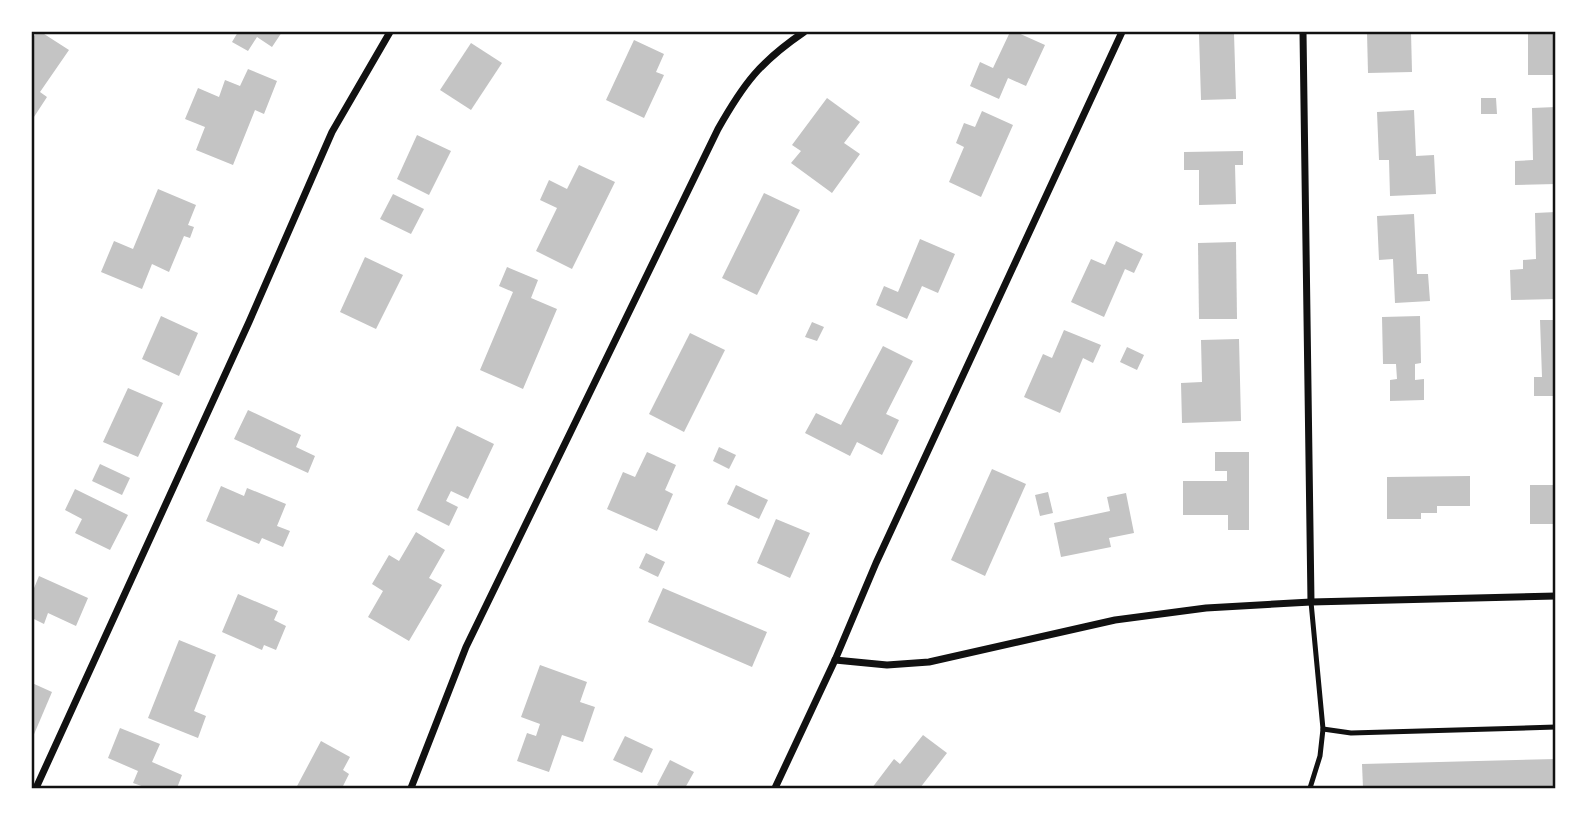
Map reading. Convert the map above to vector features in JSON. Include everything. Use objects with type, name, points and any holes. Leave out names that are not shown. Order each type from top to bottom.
[{"type":"street","points":[[36,789],[249,322],[326,145],[390,32]]},
{"type":"street","points":[[411,789],[466,647],[718,129],[756,70],[804,32]]},
{"type":"street","points":[[775,789],[835,660],[876,563],[1122,32]]},
{"type":"street","points":[[1303,32],[1311,602]]},
{"type":"street","points":[[835,660],[887,665],[929,662],[1126,618],[1206,608],[1311,602],[1556,596]]},
{"type":"lane","points":[[1310,789],[1320,756],[1323,729],[1311,602]]},
{"type":"lane","points":[[1323,729],[1351,733],[1556,727]]},
{"type":"building","points":[[37,32],[69,50],[40,92],[47,97],[32,120],[32,39]]},
{"type":"building","points":[[238,32],[282,32],[272,47],[257,37],[248,51],[232,42]]},
{"type":"building","points":[[1010,32],[1045,45],[1026,86],[1008,78],[999,99],[970,86],[980,62],[993,68]]},
{"type":"building","points":[[1367,32],[1411,32],[1412,72],[1368,73]]},
{"type":"building","points":[[1528,32],[1556,32],[1556,75],[1528,75]]},
{"type":"building","points":[[1234,33],[1236,99],[1201,100],[1199,34]]},
{"type":"building","points":[[634,40],[664,54],[656,72],[664,75],[644,118],[606,100]]},
{"type":"building","points":[[471,43],[502,63],[471,110],[440,90]]},
{"type":"building","points":[[248,69],[277,81],[264,114],[255,110],[233,165],[196,150],[205,127],[185,119],[198,88],[219,97],[225,80],[240,86]]},
{"type":"building","points":[[827,98],[860,122],[844,143],[860,154],[832,193],[791,163],[801,151],[792,145]]},
{"type":"building","points":[[1481,98],[1496,98],[1497,114],[1481,114]]},
{"type":"building","points":[[1556,107],[1556,184],[1515,185],[1515,161],[1533,160],[1532,108]]},
{"type":"building","points":[[1414,110],[1416,156],[1434,155],[1436,194],[1390,196],[1389,160],[1379,160],[1377,112]]},
{"type":"building","points":[[982,111],[1013,125],[981,197],[949,182],[964,147],[956,143],[964,123],[975,127]]},
{"type":"building","points":[[417,135],[451,151],[429,195],[397,179]]},
{"type":"building","points":[[1243,151],[1243,165],[1235,165],[1236,204],[1199,205],[1199,170],[1184,170],[1184,152]]},
{"type":"building","points":[[579,165],[615,182],[572,269],[536,251],[557,208],[540,200],[549,180],[567,189]]},
{"type":"building","points":[[158,189],[196,205],[188,225],[194,227],[190,238],[184,236],[169,272],[152,264],[142,289],[101,272],[114,241],[133,249]]},
{"type":"building","points":[[764,193],[800,210],[757,295],[722,278]]},
{"type":"building","points":[[393,194],[424,209],[411,234],[380,219]]},
{"type":"building","points":[[1556,212],[1556,299],[1511,300],[1510,270],[1523,269],[1523,260],[1536,259],[1535,213]]},
{"type":"building","points":[[1414,214],[1417,274],[1428,274],[1430,301],[1395,303],[1393,259],[1379,260],[1377,216]]},
{"type":"building","points":[[920,239],[955,254],[938,293],[922,286],[907,319],[876,305],[884,286],[898,292]]},
{"type":"building","points":[[1116,241],[1143,254],[1134,273],[1125,269],[1104,317],[1071,302],[1091,259],[1105,265]]},
{"type":"building","points":[[1236,242],[1237,319],[1199,319],[1198,243]]},
{"type":"building","points":[[365,257],[403,275],[376,329],[340,312]]},
{"type":"building","points":[[507,267],[538,280],[531,298],[557,309],[523,389],[480,370],[513,292],[499,286]]},
{"type":"building","points":[[161,316],[198,333],[179,376],[142,359]]},
{"type":"building","points":[[1420,316],[1421,363],[1415,364],[1415,380],[1424,379],[1424,400],[1390,401],[1390,380],[1397,379],[1396,364],[1383,364],[1382,317]]},
{"type":"building","points":[[1540,320],[1556,320],[1556,396],[1534,396],[1534,377],[1542,377]]},
{"type":"building","points":[[812,322],[824,327],[817,341],[805,337]]},
{"type":"building","points":[[1064,330],[1101,345],[1093,363],[1083,358],[1060,413],[1024,397],[1043,354],[1052,358]]},
{"type":"building","points":[[690,333],[725,350],[684,432],[649,414]]},
{"type":"building","points":[[1239,339],[1241,421],[1182,423],[1181,383],[1202,382],[1201,340]]},
{"type":"building","points":[[883,346],[913,361],[886,414],[899,420],[882,455],[857,442],[850,456],[805,433],[816,413],[841,425]]},
{"type":"building","points":[[1127,347],[1144,355],[1137,370],[1120,362]]},
{"type":"building","points":[[128,388],[163,403],[138,457],[103,442]]},
{"type":"building","points":[[248,410],[301,435],[296,447],[315,456],[308,473],[234,439]]},
{"type":"building","points":[[457,426],[494,444],[468,499],[451,491],[446,501],[458,507],[449,526],[417,510]]},
{"type":"building","points":[[719,447],[736,455],[729,469],[713,461]]},
{"type":"building","points":[[647,452],[676,465],[665,490],[673,494],[657,531],[607,509],[623,472],[635,477]]},
{"type":"building","points":[[1215,452],[1249,452],[1249,530],[1228,530],[1228,515],[1183,515],[1183,481],[1227,481],[1227,471],[1215,471]]},
{"type":"building","points":[[100,464],[130,478],[122,495],[92,481]]},
{"type":"building","points":[[992,469],[1026,484],[985,576],[951,560]]},
{"type":"building","points":[[1470,476],[1470,506],[1437,506],[1437,513],[1421,513],[1421,519],[1387,519],[1387,477]]},
{"type":"building","points":[[736,485],[768,500],[759,519],[727,504]]},
{"type":"building","points":[[1530,485],[1556,485],[1556,524],[1530,524]]},
{"type":"building","points":[[221,486],[244,496],[247,488],[286,504],[277,526],[290,531],[283,547],[262,538],[259,544],[206,521]]},
{"type":"building","points":[[75,489],[128,515],[110,550],[75,533],[82,519],[65,510]]},
{"type":"building","points":[[1048,492],[1053,513],[1040,516],[1035,495]]},
{"type":"building","points":[[1126,493],[1134,533],[1109,538],[1111,547],[1061,557],[1054,523],[1110,511],[1107,497]]},
{"type":"building","points":[[776,519],[810,533],[790,578],[757,563]]},
{"type":"building","points":[[416,532],[445,550],[429,578],[442,585],[409,641],[368,617],[383,591],[372,584],[389,555],[399,561]]},
{"type":"building","points":[[646,553],[665,562],[658,577],[639,568]]},
{"type":"building","points":[[39,576],[88,598],[76,626],[48,613],[44,624],[32,618],[32,593]]},
{"type":"building","points":[[663,588],[767,632],[752,667],[648,622]]},
{"type":"building","points":[[238,594],[278,611],[274,620],[286,626],[276,650],[264,645],[262,650],[222,632]]},
{"type":"building","points":[[179,640],[216,655],[194,711],[206,716],[198,738],[148,718]]},
{"type":"building","points":[[540,665],[587,682],[580,702],[595,707],[583,742],[562,735],[549,772],[517,761],[527,733],[536,736],[540,724],[521,717]]},
{"type":"building","points":[[32,683],[52,692],[32,739]]},
{"type":"building","points":[[120,728],[160,744],[152,762],[182,775],[177,788],[147,788],[133,783],[138,771],[108,758]]},
{"type":"building","points":[[923,735],[947,753],[920,788],[872,788],[894,759],[900,764]]},
{"type":"building","points":[[625,736],[653,749],[642,773],[613,760]]},
{"type":"building","points":[[321,741],[350,757],[343,770],[349,774],[342,788],[296,788]]},
{"type":"building","points":[[1556,759],[1556,788],[1363,788],[1362,764]]},
{"type":"building","points":[[670,760],[694,772],[685,788],[663,788],[657,785]]}]
